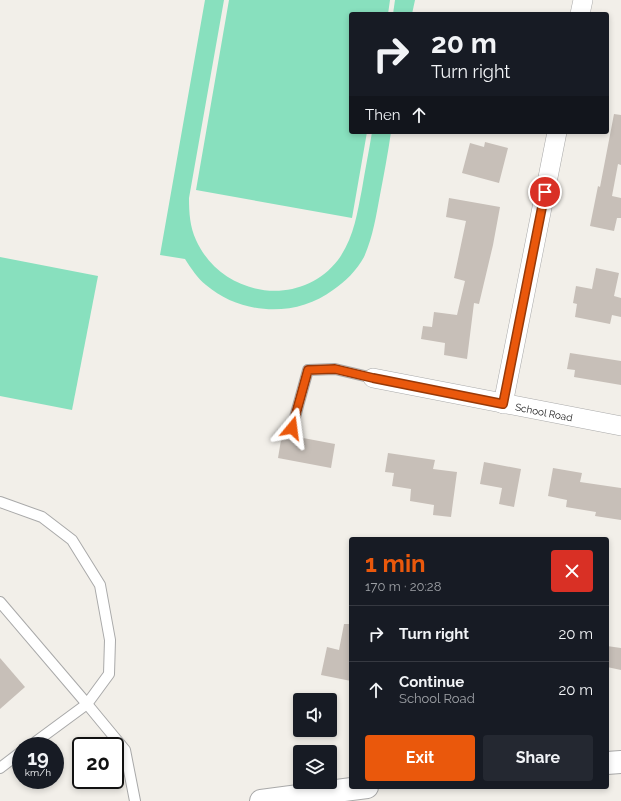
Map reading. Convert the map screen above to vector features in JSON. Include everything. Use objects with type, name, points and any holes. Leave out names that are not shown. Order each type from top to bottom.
[{"type":"street","points":[[580,12],[583,0]]},
{"type":"street","points":[[503,404],[557,134]]},
{"type":"street","name":"School Road","points":[[373,378],[621,426]]},
{"type":"street","points":[[609,763],[621,762]]},
{"type":"street","points":[[261,801],[352,789]]},
{"type":"lane","points":[[292,428],[308,370],[335,369],[373,378]]},
{"type":"lane","points":[[0,502],[42,517],[72,540],[100,585],[110,640],[109,674],[87,704],[42,737]]},
{"type":"lane","points":[[0,602],[125,750],[135,801]]},
{"type":"lane","points":[[0,768],[12,759]]},
{"type":"green space","points":[[205,0],[224,0],[189,198],[191,225],[196,240],[208,259],[223,274],[242,284],[262,290],[283,290],[303,286],[322,276],[338,260],[348,243],[354,226],[372,134],[391,134],[370,242],[361,262],[337,287],[318,299],[286,309],[252,307],[235,302],[220,295],[203,282],[194,273],[185,259],[160,255]]},
{"type":"green space","points":[[229,0],[390,0],[388,12],[349,12],[349,134],[367,134],[352,218],[196,190]]},
{"type":"green space","points":[[395,0],[415,0],[412,12],[393,12]]},
{"type":"green space","points":[[0,257],[98,276],[72,410],[0,396]]},
{"type":"building","points":[[614,114],[621,115],[621,165],[618,164],[612,196],[621,198],[621,218],[617,218],[614,231],[590,226],[598,186],[600,187]]},
{"type":"building","points":[[485,142],[508,148],[499,183],[462,173],[470,143],[484,147]]},
{"type":"building","points":[[449,198],[500,207],[479,304],[474,303],[467,359],[444,355],[445,343],[421,339],[423,326],[432,327],[434,312],[457,315],[465,281],[454,278],[466,221],[446,217]]},
{"type":"building","points":[[596,268],[619,273],[614,296],[621,298],[621,317],[612,315],[610,324],[575,317],[577,304],[573,303],[576,286],[592,289]]},
{"type":"building","points":[[570,353],[621,361],[621,385],[574,377],[575,370],[567,369]]},
{"type":"building","points":[[282,434],[335,444],[331,468],[278,458]]},
{"type":"building","points":[[388,453],[435,460],[433,469],[457,472],[451,517],[433,515],[434,505],[410,501],[411,489],[392,486],[394,473],[385,472]]},
{"type":"building","points":[[484,462],[521,469],[514,507],[499,504],[502,488],[480,484]]},
{"type":"building","points":[[553,468],[582,473],[580,482],[621,488],[621,520],[595,516],[596,512],[566,507],[567,500],[548,496]]},
{"type":"building","points":[[344,624],[349,624],[349,681],[321,675],[327,647],[339,650]]},
{"type":"building","points":[[609,646],[621,648],[621,670],[609,667]]},
{"type":"building","points":[[0,658],[25,687],[0,709]]},
{"type":"route","points":[[292,428],[308,370],[335,369],[503,404],[545,192]]}]
